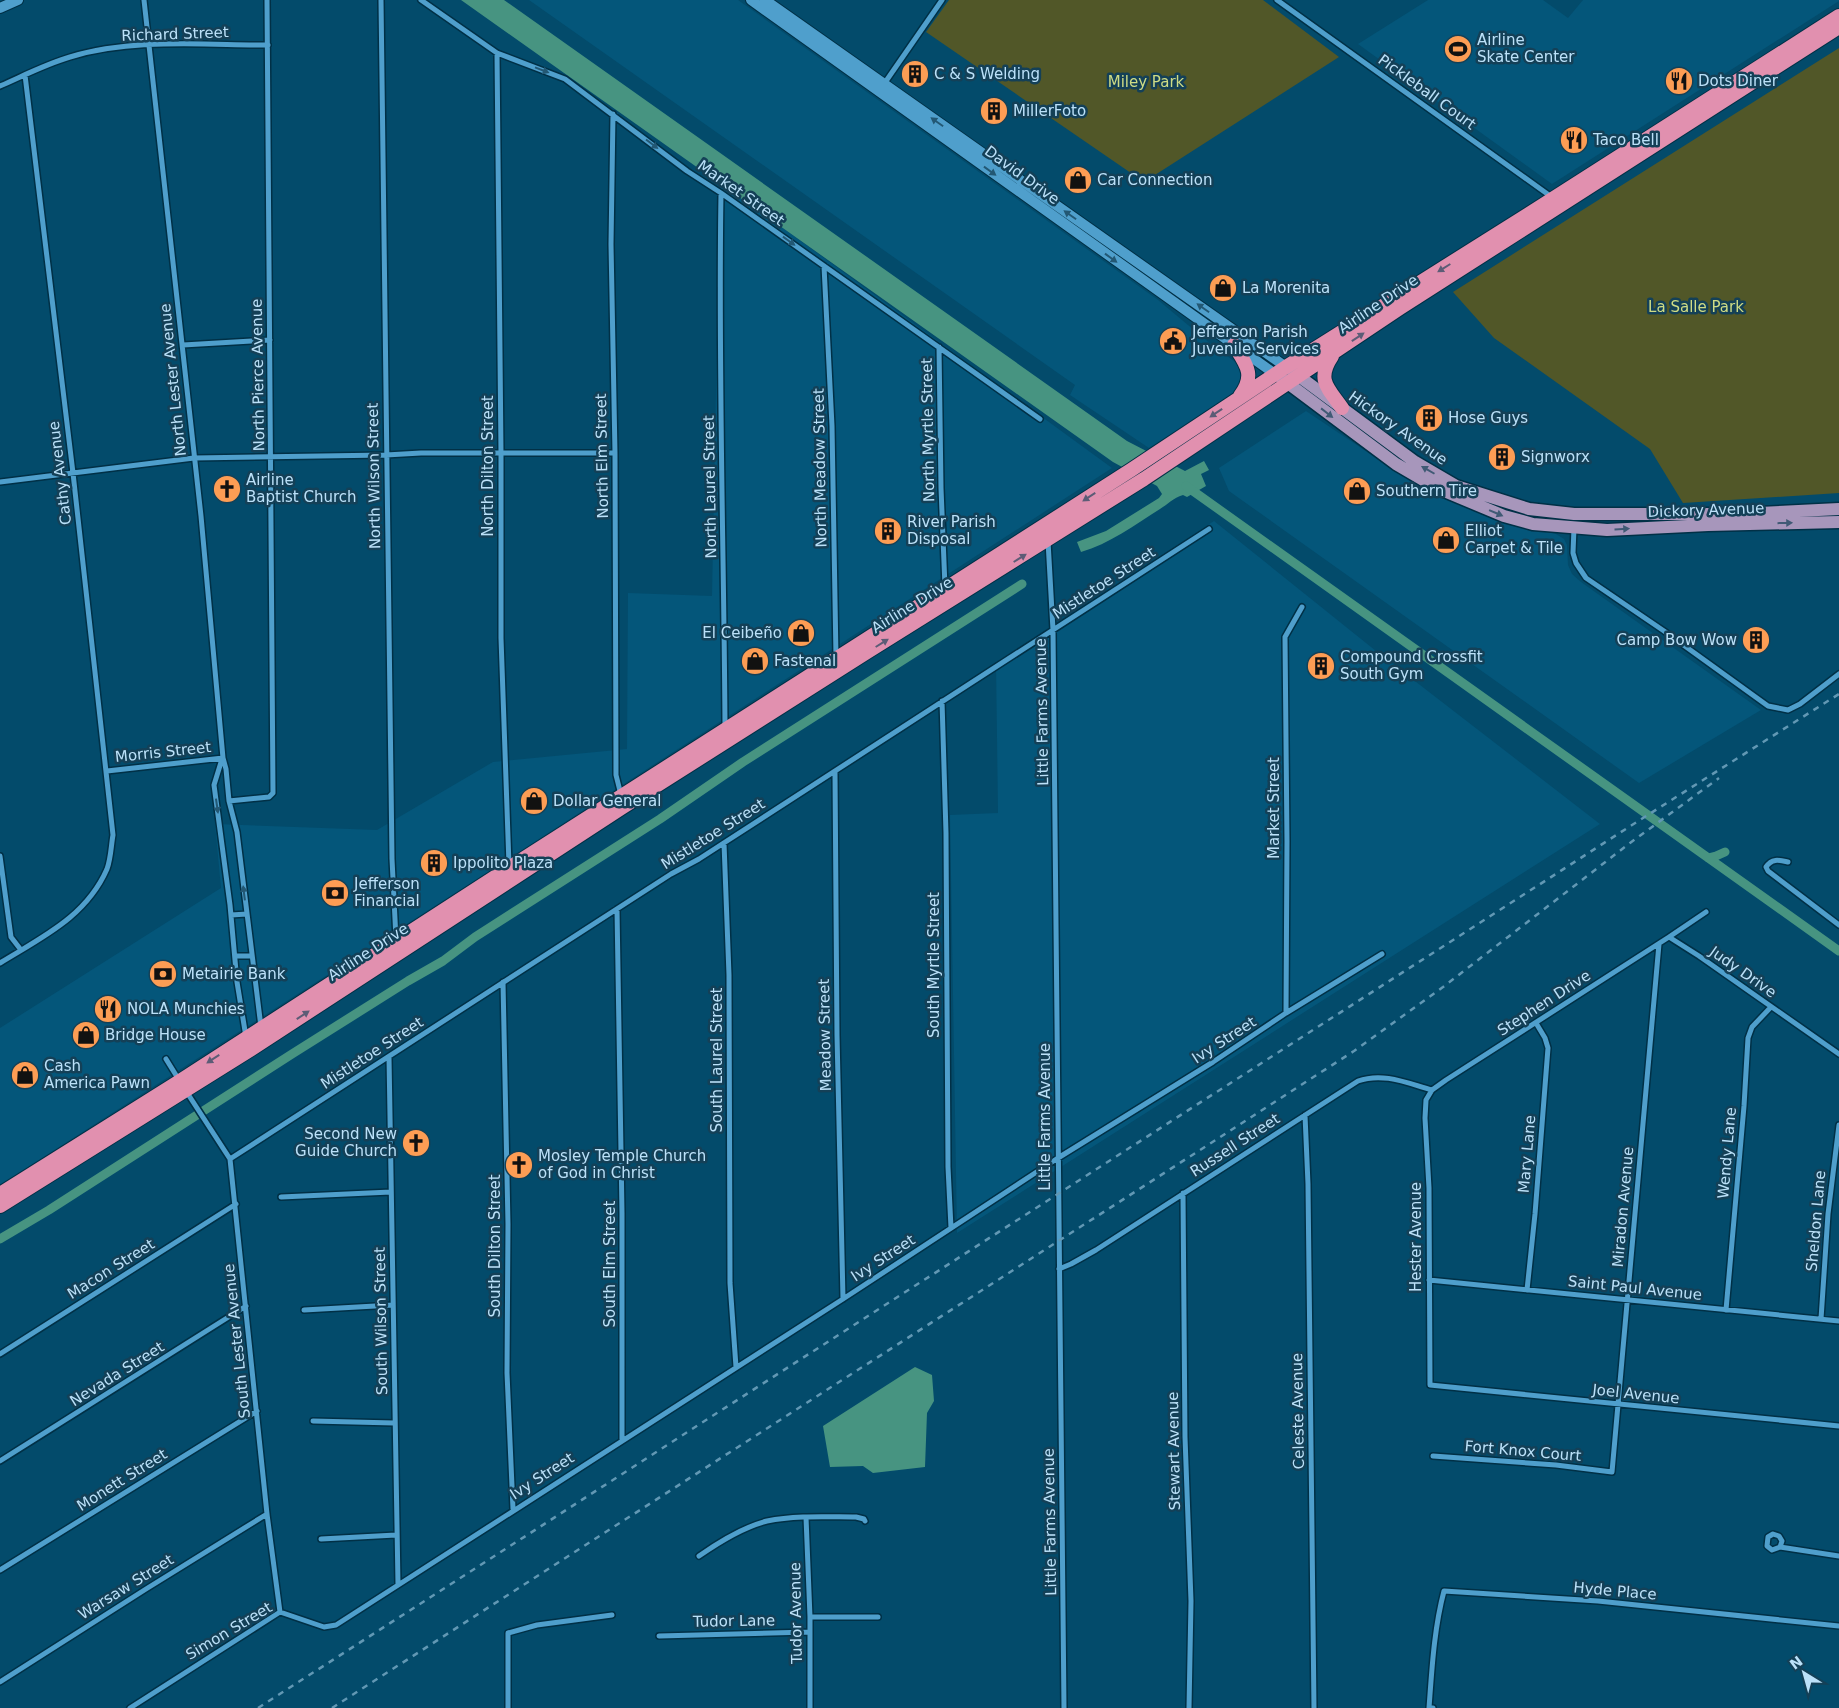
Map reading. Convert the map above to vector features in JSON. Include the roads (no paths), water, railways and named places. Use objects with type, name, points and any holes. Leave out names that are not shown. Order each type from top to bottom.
[{"type":"highway","name":"Airline Drive","points":[[947,595],[1048,541],[1144,479],[1839,16]]},
{"type":"highway","name":"Airline Drive","points":[[0,1206],[186,1091],[256,1039],[397,946],[947,595],[1044,526],[1280,370],[1556,203],[1839,27]]},
{"type":"highway","points":[[1234,345],[1246,364],[1249,376],[1246,388],[1238,398]]},
{"type":"highway","points":[[1335,352],[1325,367],[1324,376],[1327,387],[1342,408]]},
{"type":"highway","name":"Airline Drive","points":[[510,873],[621,796],[728,734]]},
{"type":"highway","name":"Airline Drive","points":[[0,1194],[186,1091]]},
{"type":"main road","points":[[0,8],[18,0]]},
{"type":"main road","name":"David Drive","points":[[752,0],[882,89],[1280,370]]},
{"type":"main road","name":"David Drive","points":[[765,0],[882,89],[1234,345],[1280,370]]},
{"type":"main road","name":"Hickory Avenue","points":[[1280,370],[1396,464],[1437,488],[1504,516],[1532,524],[1574,528]]},
{"type":"main road","name":"Hickory Avenue","points":[[1294,380],[1342,408],[1415,462],[1456,486],[1529,509],[1574,514]]},
{"type":"main road","name":"Dickory Avenue","points":[[1574,514],[1739,514],[1839,509]]},
{"type":"main road","name":"Dickory Avenue","points":[[1574,528],[1607,530],[1708,525],[1839,522]]},
{"type":"street","name":"North Lester Avenue","points":[[144,0],[183,345],[223,758],[229,801],[237,832],[252,956],[256,1039]]},
{"type":"street","name":"North Pierce Avenue","points":[[229,801],[270,797],[272,795],[272,456],[268,0]]},
{"type":"street","name":"North Wilson Street","points":[[381,0],[392,860],[397,946]]},
{"type":"street","name":"Market Street","points":[[421,0],[497,53],[565,79],[614,114],[687,171],[721,193],[1040,419]]},
{"type":"street","points":[[882,89],[942,0]]},
{"type":"street","name":"Pickleball Court","points":[[1277,0],[1556,203]]},
{"type":"street","name":"Richard Street","points":[[0,86],[71,57],[97,51],[150,45],[268,45]]},
{"type":"street","name":"North Dilton Street","points":[[497,53],[501,638],[510,873]]},
{"type":"street","name":"Cathy Avenue","points":[[20,950],[61,926],[80,909],[107,869],[113,835],[73,473],[25,75]]},
{"type":"street","name":"North Elm Street","points":[[614,114],[611,244],[615,453],[616,775],[621,796]]},
{"type":"street","name":"North Laurel Street","points":[[721,193],[721,469],[728,734]]},
{"type":"street","name":"North Meadow Street","points":[[824,266],[832,426],[838,664]]},
{"type":"street","points":[[183,345],[270,340]]},
{"type":"street","name":"North Myrtle Street","points":[[939,347],[941,488],[947,595]]},
{"type":"street","points":[[0,482],[194,458],[422,453],[615,453]]},
{"type":"street","points":[[1574,514],[1573,553],[1576,563],[1586,578],[1664,631],[1768,706],[1788,710],[1800,704],[1839,674]]},
{"type":"street","name":"Little Farms Avenue","points":[[1044,526],[1048,541],[1053,630],[1064,1708]]},
{"type":"street","name":"Mistletoe Street","points":[[230,1159],[503,982],[835,772],[1208,529]]},
{"type":"street","name":"Market Street","points":[[1286,1013],[1285,637],[1302,607]]},
{"type":"street","name":"South Myrtle Street","points":[[942,701],[946,833],[948,1167],[951,1228]]},
{"type":"street","name":"North Lester Avenue","points":[[223,758],[214,785],[232,915],[235,956],[256,1039]]},
{"type":"street","name":"Morris Street","points":[[107,771],[223,758]]},
{"type":"street","name":"Meadow Street","points":[[835,772],[843,1299]]},
{"type":"street","name":"South Laurel Street","points":[[724,843],[729,975],[730,1283],[736,1367]]},
{"type":"street","points":[[0,856],[11,937],[20,950],[0,964]]},
{"type":"street","points":[[1788,862],[1778,859],[1769,862],[1766,867],[1768,872],[1839,925]]},
{"type":"street","name":"South Elm Street","points":[[617,910],[622,1213],[622,1439]]},
{"type":"street","points":[[1669,937],[1706,912]]},
{"type":"street","points":[[232,915],[247,914]]},
{"type":"street","name":"Stephen Drive","points":[[1432,1090],[1669,937]]},
{"type":"street","name":"Judy Drive","points":[[1669,937],[1839,1054]]},
{"type":"street","name":"Miradon Avenue","points":[[1612,1472],[1659,944]]},
{"type":"street","name":"Ivy Street","points":[[398,1584],[843,1299],[1058,1158],[1382,954]]},
{"type":"street","points":[[235,956],[252,956]]},
{"type":"street","name":"South Dilton Street","points":[[503,982],[508,1224],[507,1373],[513,1509]]},
{"type":"street","name":"Wendy Lane","points":[[1726,1310],[1748,1038],[1752,1027],[1771,1007]]},
{"type":"street","name":"Mary Lane","points":[[1527,1290],[1548,1048],[1545,1038],[1536,1023]]},
{"type":"street","name":"South Wilson Street","points":[[389,1057],[398,1584]]},
{"type":"street","name":"South Lester Avenue","points":[[166,1059],[230,1159],[267,1514],[280,1612]]},
{"type":"street","name":"Russell Street","points":[[1059,1269],[1096,1250],[1358,1081],[1367,1078],[1387,1077],[1432,1090]]},
{"type":"street","name":"Hester Avenue","points":[[1430,1385],[1429,1188],[1425,1118],[1426,1100],[1432,1090]]},
{"type":"street","name":"Celeste Avenue","points":[[1305,1115],[1308,1184],[1314,1708]]},
{"type":"street","name":"Sheldon Lane","points":[[1820,1319],[1828,1214],[1839,1125]]},
{"type":"street","points":[[281,1197],[391,1192]]},
{"type":"street","name":"Stewart Avenue","points":[[1183,1193],[1185,1437],[1191,1600],[1189,1708]]},
{"type":"street","name":"Macon Street","points":[[0,1354],[236,1204]]},
{"type":"street","name":"Saint Paul Avenue","points":[[1428,1280],[1839,1321]]},
{"type":"street","points":[[304,1310],[393,1305]]},
{"type":"street","name":"Nevada Street","points":[[0,1461],[246,1306]]},
{"type":"street","name":"Joel Avenue","points":[[1430,1385],[1839,1426]]},
{"type":"street","name":"Monett Street","points":[[0,1570],[257,1411]]},
{"type":"street","points":[[313,1421],[394,1423]]},
{"type":"street","name":"Fort Knox Court","points":[[1433,1456],[1556,1465],[1612,1472]]},
{"type":"street","name":"Warsaw Street","points":[[0,1682],[267,1514]]},
{"type":"street","points":[[699,1556],[714,1545],[744,1529],[768,1521],[806,1517],[856,1517],[865,1521]]},
{"type":"street","name":"Tudor Avenue","points":[[806,1517],[810,1617],[810,1708]]},
{"type":"street","points":[[321,1539],[396,1535]]},
{"type":"street","points":[[1780,1547],[1839,1556]]},
{"type":"street","name":"Simon Street","points":[[130,1708],[280,1612],[324,1627],[336,1625],[398,1584]]},
{"type":"street","name":"Hyde Place","points":[[1433,1708],[1429,1708],[1434,1646],[1438,1613],[1444,1591],[1598,1601],[1839,1626]]},
{"type":"street","points":[[508,1708],[508,1633],[537,1625],[612,1615]]},
{"type":"street","points":[[810,1617],[878,1617]]},
{"type":"street","name":"Tudor Lane","points":[[659,1636],[809,1632]]},
{"type":"waterway","points":[[1186,486],[1839,951]]},
{"type":"waterway","points":[[0,1239],[49,1210],[408,981],[443,961],[475,937],[660,819],[743,762],[1022,584]]},
{"type":"waterway","points":[[1708,858],[1725,852]]},
{"type":"railway","points":[[258,1708],[1839,694]]},
{"type":"railway","points":[[332,1708],[1354,1051],[1443,987],[1630,843],[1719,778]]},
{"type":"place","name":"Airline Skate Center","points":[[1458,49]]},
{"type":"place","name":"C & S Welding","points":[[915,74]]},
{"type":"place","name":"Dots Diner","points":[[1679,81]]},
{"type":"place","name":"MillerFoto","points":[[994,111]]},
{"type":"place","name":"Taco Bell","points":[[1574,140]]},
{"type":"place","name":"Car Connection","points":[[1078,180]]},
{"type":"place","name":"La Morenita","points":[[1223,288]]},
{"type":"place","name":"Jefferson Parish Juvenile Services","points":[[1173,341]]},
{"type":"place","name":"Hose Guys","points":[[1429,418]]},
{"type":"place","name":"Signworx","points":[[1502,457]]},
{"type":"place","name":"Airline Baptist Church","points":[[227,489]]},
{"type":"place","name":"Southern Tire","points":[[1357,491]]},
{"type":"place","name":"River Parish Disposal","points":[[888,531]]},
{"type":"place","name":"Elliot Carpet & Tile","points":[[1446,540]]},
{"type":"place","name":"El Ceibeño","points":[[801,633]]},
{"type":"place","name":"Camp Bow Wow","points":[[1756,640]]},
{"type":"place","name":"Fastenal","points":[[755,661]]},
{"type":"place","name":"Compound Crossfit South Gym","points":[[1321,666]]},
{"type":"place","name":"Dollar General","points":[[534,801]]},
{"type":"place","name":"Ippolito Plaza","points":[[434,863]]},
{"type":"place","name":"Jefferson Financial","points":[[335,893]]},
{"type":"place","name":"Metairie Bank","points":[[163,974]]},
{"type":"place","name":"NOLA Munchies","points":[[108,1009]]},
{"type":"place","name":"Bridge House","points":[[86,1035]]},
{"type":"place","name":"Cash America Pawn","points":[[25,1075]]},
{"type":"place","name":"Second New Guide Church","points":[[416,1143]]},
{"type":"place","name":"Mosley Temple Church of God in Christ","points":[[519,1165]]},
{"type":"park label","name":"Miley Park","points":[[1146,82]]},
{"type":"park label","name":"La Salle Park","points":[[1696,307]]}]
